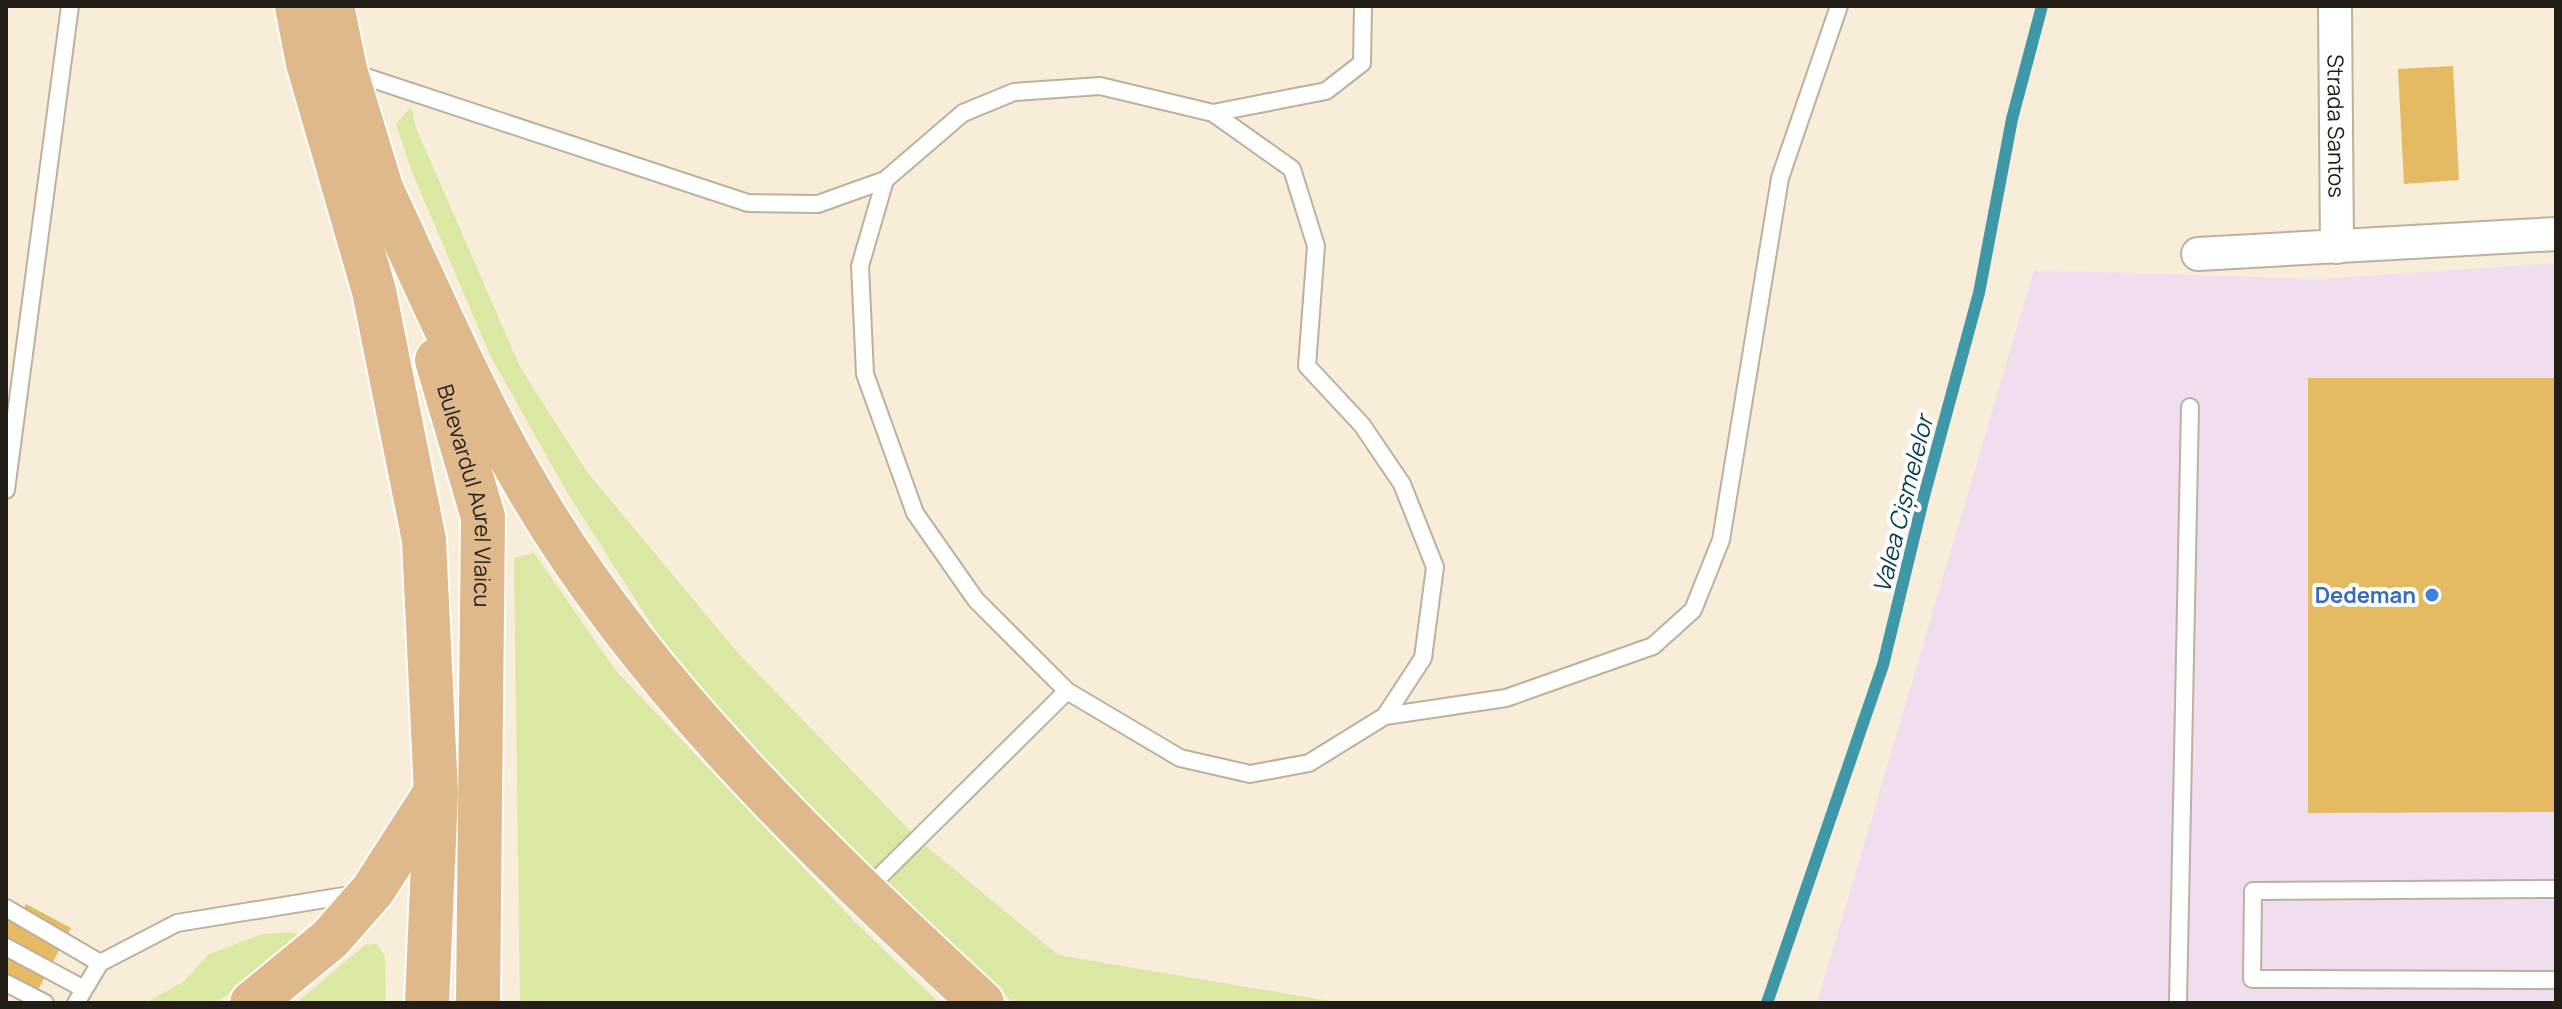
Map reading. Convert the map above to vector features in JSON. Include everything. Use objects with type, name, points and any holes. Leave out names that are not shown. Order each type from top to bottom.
[{"type":"main road","name":"Bulevardul Aurel Vlaicu","points":[[297,6],[308,63],[374,291],[424,540],[436,793],[427,1003]]},
{"type":"main road","name":"Bulevardul Aurel Vlaicu","points":[[332,6],[345,70],[458,425],[483,517],[478,1003]]},
{"type":"main road","points":[[379,184],[478,396],[528,489],[593,588],[669,685],[864,891],[982,1003]]},
{"type":"main road","points":[[252,1003],[330,939],[373,890],[436,793]]},
{"type":"street","name":"Strada Santos","points":[[2335,6],[2337,247]]},
{"type":"street","points":[[2198,254],[2556,234]]},
{"type":"lane","points":[[6,490],[70,6]]},
{"type":"lane","points":[[1213,113],[1326,91],[1362,63],[1363,6]]},
{"type":"lane","points":[[885,180],[860,266],[865,374],[915,513],[976,600],[1067,691],[1180,758],[1250,774],[1309,763],[1385,716],[1506,698],[1653,646],[1693,610],[1721,540],[1780,178],[1839,6]]},
{"type":"lane","points":[[345,70],[748,203],[818,204],[885,180],[963,113],[1014,92],[1100,86],[1213,113],[1292,169],[1316,246],[1307,366],[1362,425],[1402,484],[1435,567],[1423,658],[1385,716]]},
{"type":"lane","points":[[2178,1003],[2190,407]]},
{"type":"lane","points":[[864,891],[1067,691]]},
{"type":"lane","points":[[2556,889],[2253,891],[2252,979],[2556,980]]},
{"type":"lane","points":[[6,947],[80,996],[100,963],[177,923],[373,890]]},
{"type":"lane","points":[[6,908],[100,963]]},
{"type":"lane","points":[[6,983],[45,1003]]},
{"type":"shaded area","points":[[2556,263],[2556,1003],[1817,1003],[2034,270],[2319,279]]},
{"type":"green space","points":[[411,107],[416,128],[520,367],[587,472],[737,652],[920,841],[1058,955],[1342,1003],[1014,1003],[876,879],[693,689],[568,494],[491,357],[412,172],[396,124]]},
{"type":"green space","points":[[534,553],[616,671],[855,922],[939,1003],[520,1003],[514,558]]},
{"type":"green space","points":[[291,932],[302,936],[290,950],[216,1003],[145,1003],[183,982],[209,954],[263,934]]},
{"type":"green space","points":[[376,944],[385,956],[386,1003],[296,1003],[365,945]]},
{"type":"building","points":[[2453,66],[2459,180],[2404,184],[2398,69]]},
{"type":"building","name":"Dedeman","points":[[2308,378],[2556,378],[2556,812],[2308,813]]},
{"type":"building","points":[[26,904],[71,928],[31,1003],[6,991],[6,915],[18,919]]},
{"type":"waterway","name":"Valea Cișmelelor","points":[[1767,1003],[1883,665],[1924,496],[1979,293],[2012,119],[2042,6]]},
{"type":"place","name":"Dedeman","points":[[2432,595]]}]
